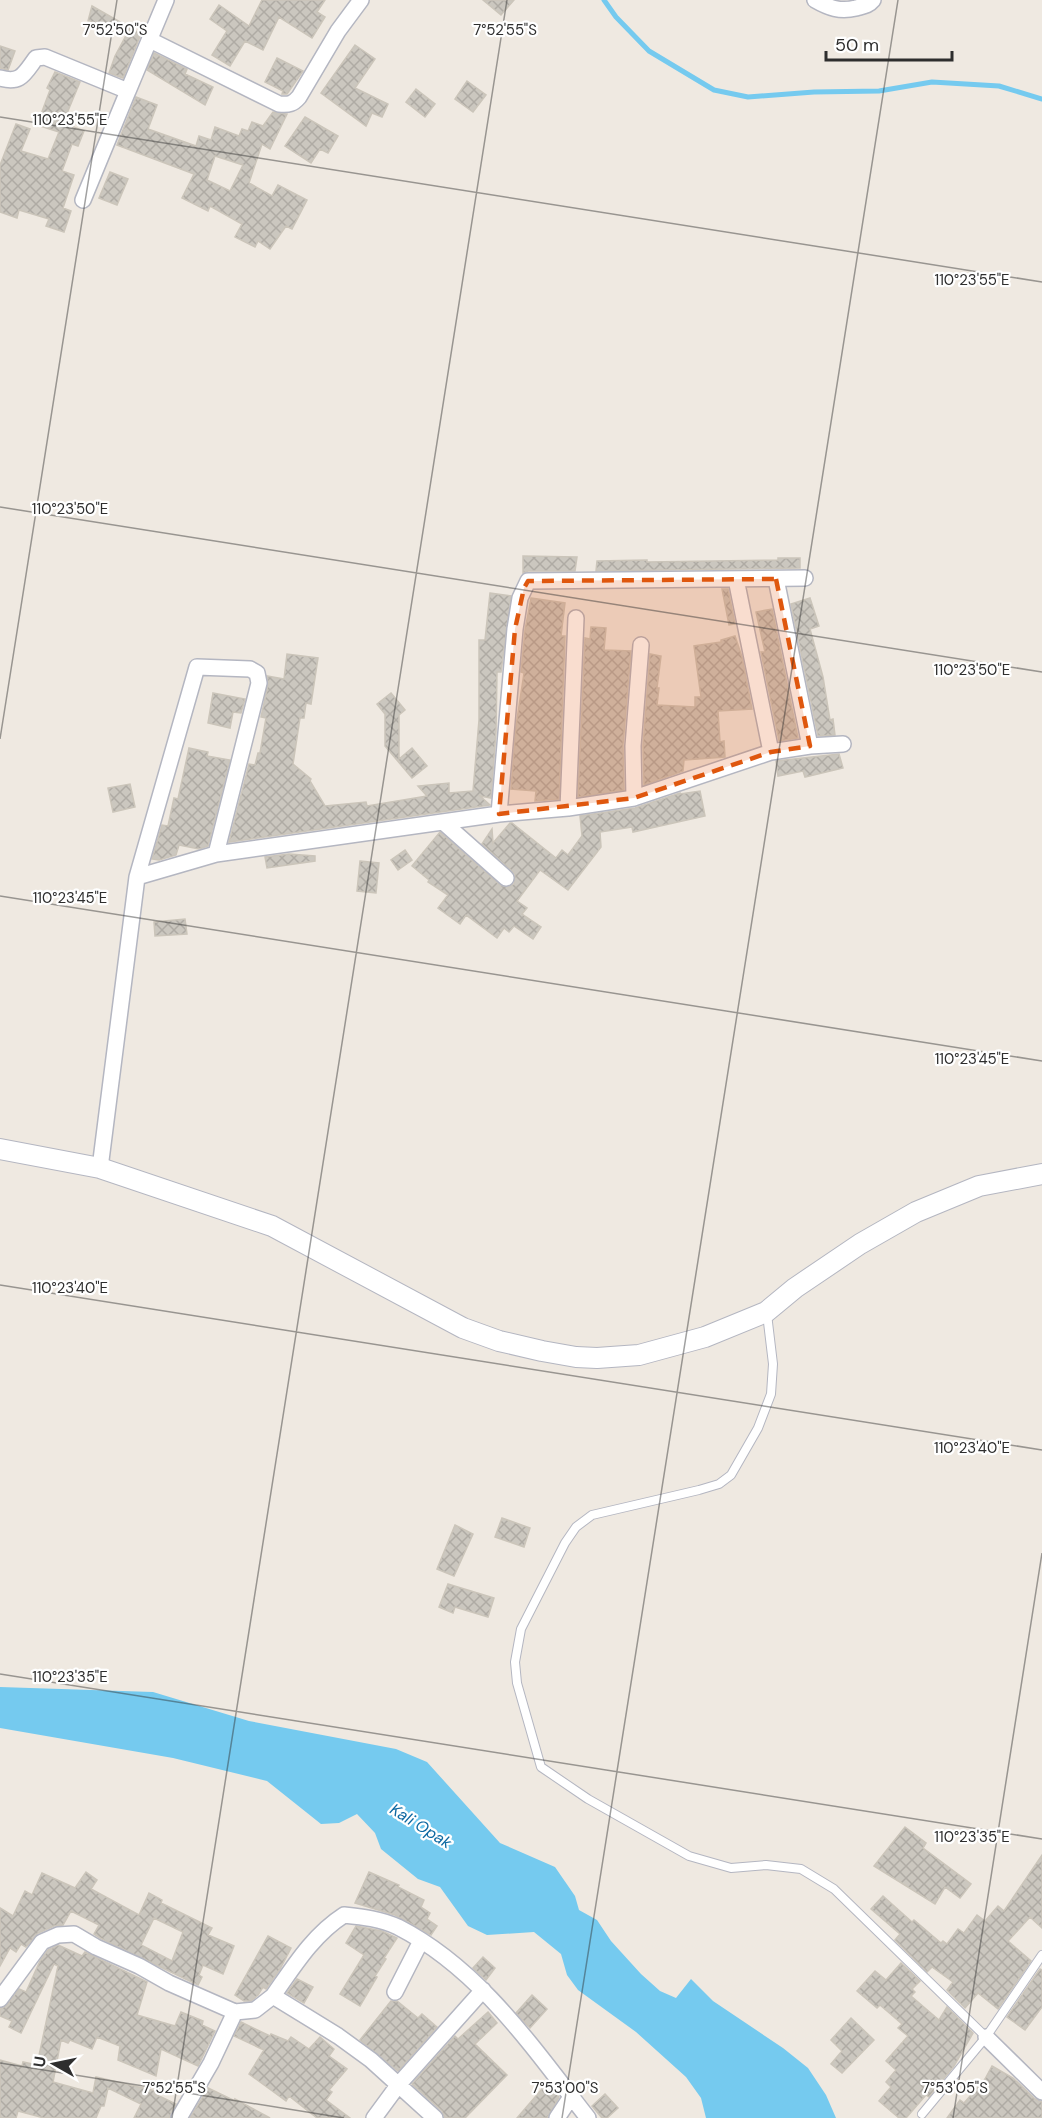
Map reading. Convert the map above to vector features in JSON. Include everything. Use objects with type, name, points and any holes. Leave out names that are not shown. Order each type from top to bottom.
[{"type":"street","points":[[83,200],[166,0]]},
{"type":"street","points":[[150,40],[279,104],[287,105],[299,97],[338,30],[361,0]]},
{"type":"street","points":[[815,0],[829,8],[844,11],[869,5],[873,0]]},
{"type":"street","points":[[0,78],[14,81],[21,78],[36,58],[45,57],[128,91]]},
{"type":"street","points":[[499,814],[515,629],[520,598],[528,581],[805,578]]},
{"type":"street","points":[[736,579],[771,752]]},
{"type":"street","points":[[776,579],[810,746]]},
{"type":"street","points":[[568,808],[576,618]]},
{"type":"street","points":[[634,798],[633,746],[642,645]]},
{"type":"street","points":[[100,1168],[137,878],[197,667],[250,669],[256,672],[259,683],[216,854]]},
{"type":"street","points":[[137,878],[216,854],[499,814],[568,808],[634,798],[771,752],[843,744]]},
{"type":"street","points":[[443,822],[506,878]]},
{"type":"street","points":[[0,1149],[100,1168],[272,1226],[463,1328],[499,1341],[542,1351],[597,1358],[639,1355],[705,1337],[766,1312],[795,1288],[860,1244],[916,1212],[979,1186],[1042,1174]]},
{"type":"street","points":[[0,1999],[42,1942],[58,1935],[74,1934],[169,1983],[235,2012],[255,2010],[273,1996],[298,1959],[326,1927],[345,1915],[372,1918],[397,1927],[421,1941],[452,1962],[483,1990],[588,2118]]},
{"type":"street","points":[[395,1992],[421,1941]]},
{"type":"street","points":[[374,2118],[399,2084],[483,1990]]},
{"type":"street","points":[[273,1996],[338,2036],[399,2084],[435,2118]]},
{"type":"street","points":[[179,2118],[211,2063],[235,2012]]},
{"type":"street","points":[[987,2037],[1042,2092]]},
{"type":"street","points":[[557,2118],[571,2097]]},
{"type":"lane","points":[[766,1312],[773,1364],[771,1394],[758,1428],[731,1475],[719,1484],[699,1490],[592,1515],[576,1527],[565,1543],[522,1629],[515,1662],[517,1683],[541,1767],[588,1799],[689,1856],[731,1868],[766,1865],[801,1869],[834,1889],[987,2037]]},
{"type":"lane","points":[[922,2114],[987,2037],[1042,1955]]},
{"type":"highlighted area","points":[[776,579],[810,746],[771,752],[634,798],[499,814],[515,629],[524,588],[528,581]]},
{"type":"water","name":"Kali Opak","points":[[0,1687],[153,1692],[249,1721],[396,1749],[427,1762],[500,1843],[555,1867],[575,1896],[579,1910],[597,1920],[611,1941],[660,1991],[676,1998],[691,1979],[713,2001],[783,2048],[808,2068],[826,2095],[836,2118],[706,2118],[701,2098],[686,2077],[636,2032],[578,1990],[567,1975],[561,1954],[534,1932],[487,1935],[468,1926],[440,1887],[418,1879],[381,1849],[375,1833],[357,1814],[339,1823],[321,1824],[267,1781],[173,1758],[0,1728]]},
{"type":"building","points":[[262,0],[325,0],[317,12],[325,17],[312,38],[279,17],[263,50],[245,41],[230,66],[212,55],[227,31],[210,19],[219,5],[249,26]]},
{"type":"building","points":[[483,0],[514,0],[501,15]]},
{"type":"building","points":[[92,6],[129,27],[127,32],[88,21]]},
{"type":"building","points":[[130,28],[141,34],[123,78],[109,73]]},
{"type":"building","points":[[355,45],[375,59],[355,88],[388,104],[382,117],[372,113],[366,126],[321,93]]},
{"type":"building","points":[[0,46],[15,51],[8,70],[0,68]]},
{"type":"building","points":[[154,53],[187,69],[185,74],[213,87],[205,105],[147,70]]},
{"type":"building","points":[[277,58],[303,71],[287,94],[282,94],[283,91],[265,82]]},
{"type":"building","points":[[55,72],[80,82],[63,123],[84,131],[78,146],[72,144],[62,171],[74,175],[63,208],[71,211],[64,232],[46,226],[49,219],[19,210],[17,218],[0,212],[0,165],[16,124],[30,129],[21,151],[48,159],[59,132],[37,125],[50,90],[47,88]]},
{"type":"building","points":[[467,81],[486,95],[473,112],[455,99]]},
{"type":"building","points":[[416,89],[435,104],[425,117],[406,102]]},
{"type":"building","points":[[136,97],[157,105],[148,129],[196,146],[199,136],[211,140],[215,127],[239,136],[242,129],[248,131],[252,122],[263,126],[273,112],[287,114],[270,149],[262,144],[249,183],[272,196],[278,185],[307,200],[292,229],[286,226],[270,249],[258,241],[255,247],[235,237],[242,224],[210,206],[208,211],[182,198],[194,174],[117,145]],"holes":[[[215,156],[243,165],[230,191],[207,180]]]},
{"type":"building","points":[[305,117],[338,136],[328,153],[320,149],[311,163],[285,146]]},
{"type":"building","points":[[110,172],[128,179],[117,205],[99,198]]},
{"type":"building","points":[[523,556],[577,557],[575,571],[528,571],[523,573]]},
{"type":"building","points":[[778,558],[800,558],[800,568],[596,571],[597,561],[778,560]]},
{"type":"building","points":[[722,589],[728,589],[735,624],[729,625]]},
{"type":"building","points":[[490,593],[511,596],[501,672],[497,672],[496,732],[491,798],[480,796],[490,805],[229,842],[249,764],[255,765],[258,753],[260,753],[266,718],[261,717],[268,685],[267,676],[284,679],[287,654],[318,658],[311,704],[306,703],[304,718],[300,718],[293,764],[311,779],[310,781],[325,806],[366,802],[367,806],[427,796],[418,786],[449,783],[449,793],[473,791],[479,720],[479,640],[485,640]]},
{"type":"building","points":[[531,598],[565,603],[561,636],[565,636],[559,799],[535,801],[536,791],[511,789],[516,726],[524,673],[521,672],[525,630]]},
{"type":"building","points":[[810,598],[819,626],[810,629],[835,735],[818,736],[791,604]]},
{"type":"building","points":[[772,609],[798,738],[779,741],[761,652],[765,652],[756,612]]},
{"type":"building","points":[[591,627],[606,628],[604,650],[631,651],[623,745],[624,790],[578,797],[585,638],[590,639]]},
{"type":"building","points":[[735,636],[742,657],[752,709],[718,711],[720,742],[724,741],[725,757],[684,760],[683,771],[644,785],[643,746],[650,654],[661,656],[657,705],[695,707],[695,697],[701,697],[694,646],[721,642],[721,640]]},
{"type":"building","points":[[213,693],[245,699],[241,713],[233,712],[230,728],[208,723]]},
{"type":"building","points":[[391,693],[405,710],[399,715],[399,759],[412,748],[427,766],[412,778],[385,746],[385,714],[377,704]]},
{"type":"building","points":[[189,748],[208,752],[207,756],[230,760],[208,846],[199,849],[179,845],[176,855],[159,860],[152,859],[162,825],[168,826],[174,798],[178,799]]},
{"type":"building","points":[[839,754],[843,768],[805,777],[803,771],[778,776],[776,761]]},
{"type":"building","points":[[130,784],[135,807],[113,812],[108,788]]},
{"type":"building","points":[[700,791],[705,816],[633,832],[632,827],[600,832],[601,847],[568,890],[540,870],[517,901],[527,908],[522,914],[541,927],[533,939],[514,926],[509,932],[504,928],[497,938],[466,915],[460,924],[438,908],[448,895],[428,882],[429,880],[412,866],[440,832],[500,885],[508,887],[514,884],[515,874],[482,844],[492,829],[493,843],[512,823],[556,858],[562,850],[568,855],[582,836],[580,816],[635,808],[680,793]]},
{"type":"building","points":[[405,850],[412,860],[398,870],[391,860]]},
{"type":"building","points":[[289,854],[315,856],[315,861],[267,868],[265,857]]},
{"type":"building","points":[[360,861],[379,863],[376,893],[357,891]]},
{"type":"building","points":[[185,919],[187,934],[155,936],[154,922]]},
{"type":"building","points":[[502,1518],[530,1528],[524,1547],[495,1537]]},
{"type":"building","points":[[455,1525],[473,1534],[454,1576],[437,1569]]},
{"type":"building","points":[[448,1584],[494,1598],[488,1617],[455,1607],[453,1613],[439,1607]]},
{"type":"building","points":[[905,1827],[926,1843],[923,1848],[971,1884],[960,1898],[945,1887],[935,1904],[874,1866]]},
{"type":"building","points":[[1042,1855],[1042,1928],[1030,1917],[1008,1941],[1031,1961],[998,2009],[978,1993],[965,2008],[947,1990],[953,1982],[932,1967],[927,1972],[895,1940],[900,1934],[871,1909],[883,1896],[912,1922],[914,1920],[941,1943],[943,1941],[947,1944],[958,1929],[964,1933],[977,1915],[985,1921],[998,1906],[1004,1911]]},
{"type":"building","points":[[86,1872],[97,1880],[91,1889],[139,1915],[149,1893],[162,1900],[161,1903],[212,1928],[208,1935],[234,1946],[223,1974],[203,1965],[199,1975],[202,1977],[198,1985],[100,1938],[94,1934],[99,1925],[71,1911],[63,1925],[38,1933],[26,1947],[21,1944],[16,1952],[10,1948],[0,1966],[0,1908],[13,1916],[25,1891],[32,1895],[42,1873],[75,1888]],"holes":[[[154,1918],[183,1932],[172,1961],[141,1945]]]},
{"type":"building","points":[[369,1872],[399,1885],[398,1887],[424,1900],[421,1907],[430,1913],[427,1919],[437,1926],[431,1935],[395,1915],[355,1903]]},
{"type":"building","points":[[356,1926],[382,1931],[397,1938],[384,1958],[386,1959],[375,1976],[377,1977],[360,2006],[340,1994],[364,1955],[346,1943]]},
{"type":"building","points":[[268,1936],[291,1948],[266,1989],[263,1987],[251,2001],[244,2001],[235,1995]]},
{"type":"building","points":[[58,1945],[82,1956],[85,1952],[147,1982],[137,2015],[175,2026],[181,2012],[203,2021],[202,2025],[215,2031],[198,2066],[161,2049],[156,2076],[118,2060],[120,2046],[97,2037],[92,2049],[70,2040],[68,2043],[61,2040],[53,2082],[93,2093],[96,2077],[156,2091],[155,2094],[176,2104],[169,2118],[134,2118],[141,2104],[108,2088],[104,2106],[101,2106],[96,2118],[44,2118],[18,2111],[16,2118],[0,2118],[0,2060],[22,2066],[23,2062],[37,2065],[58,1966],[54,1964],[21,2033],[9,2027],[12,2021],[0,2016],[0,2009],[7,2005],[19,1989],[26,1992],[40,1961],[48,1950]]},
{"type":"building","points":[[483,1957],[495,1968],[486,1980],[473,1968]]},
{"type":"building","points":[[901,1963],[920,1981],[912,1989],[915,1992],[911,1996],[939,2020],[947,2007],[973,2033],[954,2066],[929,2097],[926,2095],[906,2118],[899,2118],[879,2101],[891,2087],[886,2082],[896,2070],[886,2061],[908,2036],[898,2028],[902,2024],[880,2005],[877,2008],[857,1991],[875,1971],[886,1980]]},
{"type":"building","points":[[1040,1969],[1042,1970],[1042,2007],[1025,2030],[1007,2017]]},
{"type":"building","points":[[297,1979],[313,1987],[304,2003],[287,1993]]},
{"type":"building","points":[[532,1995],[547,2009],[530,2028],[516,2013]]},
{"type":"building","points":[[391,2001],[397,2001],[418,2018],[422,2014],[437,2027],[398,2071],[360,2040]]},
{"type":"building","points":[[488,2012],[497,2023],[475,2044],[507,2075],[465,2118],[445,2118],[442,2111],[412,2084],[455,2036],[458,2039]]},
{"type":"building","points":[[851,2018],[874,2040],[842,2073],[831,2064],[842,2051],[831,2040]]},
{"type":"building","points":[[241,2022],[270,2036],[271,2034],[288,2041],[291,2037],[309,2049],[320,2037],[334,2049],[329,2056],[347,2069],[329,2090],[332,2092],[326,2100],[350,2118],[317,2118],[289,2096],[286,2101],[249,2074],[264,2050],[234,2036]]},
{"type":"building","points":[[992,2066],[1013,2078],[1035,2099],[1042,2102],[1042,2118],[947,2118],[960,2100],[964,2103],[985,2079]]},
{"type":"building","points":[[548,2082],[559,2097],[547,2118],[517,2118]]},
{"type":"building","points":[[208,2088],[235,2101],[235,2099],[270,2118],[190,2118]]},
{"type":"building","points":[[605,2094],[618,2108],[607,2118],[602,2118],[592,2106]]},
{"type":"waterway","points":[[604,0],[616,17],[649,51],[714,90],[748,97],[814,92],[879,91],[932,82],[999,86],[1042,99]]}]
